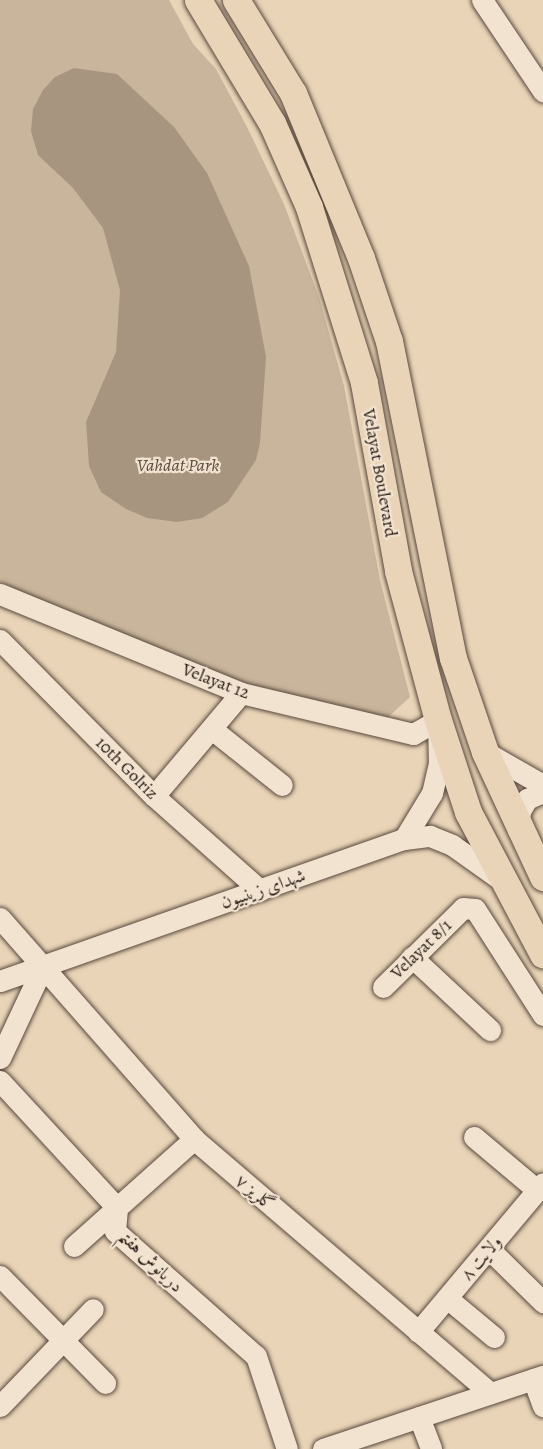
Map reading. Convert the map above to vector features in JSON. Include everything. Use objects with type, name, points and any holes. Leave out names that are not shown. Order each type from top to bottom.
[{"type":"main road","name":"Velayat Boulevard","points":[[198,0],[272,123],[309,207],[338,289],[364,384],[398,571],[438,720],[468,812],[543,954]]},
{"type":"main road","name":"Velayat Boulevard","points":[[236,0],[294,93],[331,179],[389,341],[443,615],[485,752],[518,830],[543,877]]},
{"type":"street","points":[[482,0],[543,91]]},
{"type":"street","name":"Velayat 12","points":[[0,594],[241,693],[413,734],[438,720]]},
{"type":"street","name":"10th Golriz","points":[[0,640],[154,796],[260,890]]},
{"type":"street","points":[[154,796],[213,730],[241,693]]},
{"type":"street","points":[[404,839],[432,793],[440,763],[438,720]]},
{"type":"street","points":[[213,730],[282,785]]},
{"type":"street","points":[[485,752],[543,785]]},
{"type":"street","points":[[518,830],[520,811],[527,799],[543,792]]},
{"type":"street","name":"شهدای زینبیون","points":[[0,981],[404,839],[430,837],[452,845],[507,885]]},
{"type":"street","name":"Velayat 8/1","points":[[383,987],[463,908],[475,909],[543,1015]]},
{"type":"street","name":"گلریز ۷","points":[[0,918],[194,1139],[490,1393]]},
{"type":"street","points":[[412,957],[490,1030]]},
{"type":"street","points":[[0,1058],[43,966]]},
{"type":"street","name":"دریانوش هفتم","points":[[0,1081],[117,1208],[116,1231],[256,1356],[287,1449]]},
{"type":"street","points":[[474,1137],[540,1186]]},
{"type":"street","points":[[75,1246],[194,1139]]},
{"type":"street","name":"ولایت ۸","points":[[417,1332],[540,1186]]},
{"type":"street","points":[[489,1249],[543,1302]]},
{"type":"street","points":[[0,1276],[105,1383]]},
{"type":"street","points":[[447,1298],[494,1337]]},
{"type":"street","points":[[0,1406],[93,1309]]},
{"type":"street","points":[[323,1449],[538,1378],[543,1406]]},
{"type":"street","points":[[419,1417],[431,1449]]},
{"type":"green space","name":"Vahdat Park","points":[[0,0],[169,0],[193,44],[216,69],[247,127],[284,204],[319,297],[344,386],[380,580],[410,697],[384,721],[204,672],[0,582]]},
{"type":"shaded area","points":[[74,68],[117,74],[174,127],[207,173],[249,266],[266,357],[260,443],[256,460],[228,502],[202,518],[177,522],[147,518],[126,509],[101,492],[89,466],[86,422],[116,352],[120,290],[103,228],[73,188],[38,155],[31,131],[33,109],[43,90],[55,77]]}]
